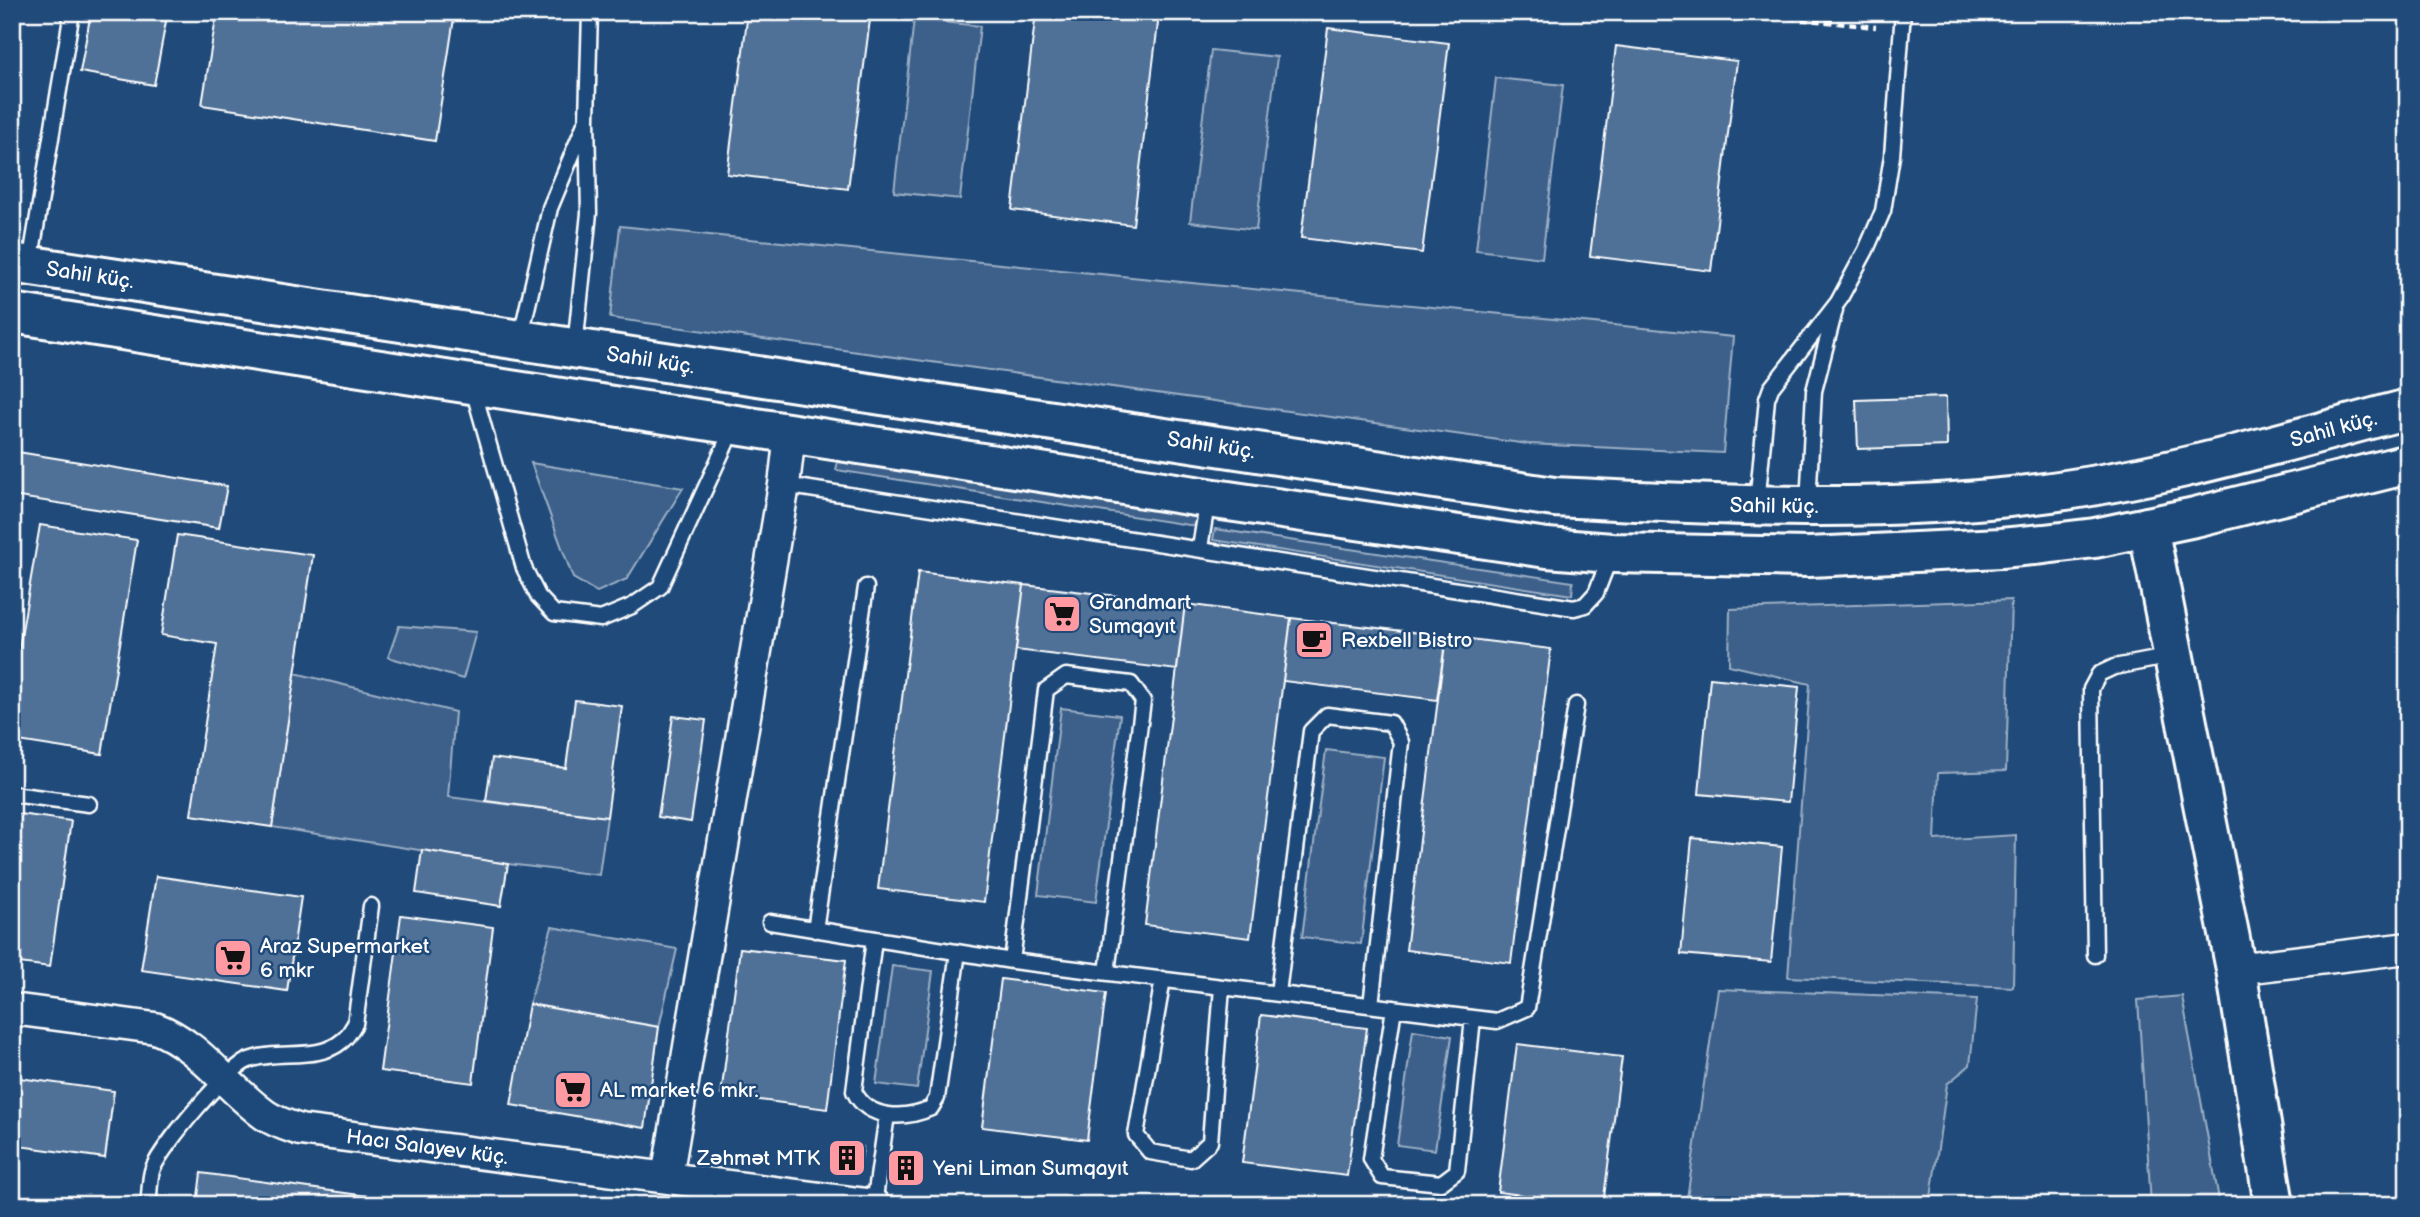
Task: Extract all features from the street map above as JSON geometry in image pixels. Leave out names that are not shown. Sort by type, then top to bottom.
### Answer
[{"type":"main road","name":"Sahil küç.","points":[[21,264],[1554,497],[1808,507],[1932,503],[2006,497],[2138,477],[2198,464],[2408,409]]},
{"type":"main road","points":[[12,313],[1208,498],[1547,548],[1612,553],[1808,557],[2044,544],[2095,538],[2148,527],[2408,464]]},
{"type":"main road","points":[[2138,477],[2236,969],[2274,1205]]},
{"type":"street","points":[[667,1177],[784,485],[790,434]]},
{"type":"street","points":[[2236,969],[2408,948]]},
{"type":"street","name":"Hacı Salayev küç.","points":[[12,1009],[155,1028],[166,1032],[185,1044],[265,1116],[299,1130],[874,1205]]},
{"type":"lane","points":[[21,264],[72,12]]},
{"type":"lane","points":[[575,348],[589,213],[587,119],[590,12]]},
{"type":"lane","points":[[1757,506],[1767,399],[1771,388],[1838,302],[1866,250],[1882,211],[1892,156],[1903,12]]},
{"type":"lane","points":[[520,340],[550,208],[587,119]]},
{"type":"lane","points":[[1808,507],[1814,391],[1838,302]]},
{"type":"lane","points":[[471,384],[524,568],[538,596],[554,612],[601,619],[632,606],[660,587],[734,425]]},
{"type":"lane","points":[[784,485],[1574,608],[1586,606],[1596,593],[1612,553]]},
{"type":"lane","points":[[1200,548],[1208,498]]},
{"type":"lane","points":[[815,930],[866,587]]},
{"type":"lane","points":[[2095,955],[2091,689],[2099,674],[2114,667],[2174,656]]},
{"type":"lane","points":[[1012,961],[1046,690],[1066,676],[1131,684],[1143,701],[1107,972]]},
{"type":"lane","points":[[770,922],[1012,961],[1497,1021],[1527,1008],[1576,705]]},
{"type":"lane","points":[[1278,993],[1311,731],[1327,715],[1391,723],[1401,742],[1371,1005]]},
{"type":"lane","points":[[12,794],[89,804]]},
{"type":"lane","points":[[148,1205],[152,1170],[163,1152],[224,1079],[240,1064],[252,1059],[329,1050],[344,1040],[355,1024],[371,906]]},
{"type":"lane","points":[[874,940],[854,1091],[858,1100],[867,1108],[887,1115],[913,1116],[932,1108],[937,1098],[958,952]]},
{"type":"lane","points":[[1163,979],[1136,1135],[1150,1152],[1191,1159],[1210,1142],[1222,987]]},
{"type":"lane","points":[[1394,1008],[1371,1159],[1382,1177],[1441,1183],[1457,1171],[1473,1018]]},
{"type":"lane","points":[[874,1205],[887,1115]]},
{"type":"path","points":[[1730,12],[1901,30]]},
{"type":"shaded area","points":[[914,19],[980,26],[960,199],[894,192]]},
{"type":"shaded area","points":[[1211,50],[1277,57],[1256,230],[1190,222]]},
{"type":"shaded area","points":[[1496,78],[1563,85],[1542,258],[1476,250]]},
{"type":"shaded area","points":[[620,226],[1733,337],[1723,453],[1528,444],[610,318]]},
{"type":"shaded area","points":[[838,461],[1198,517],[1195,526],[836,470]]},
{"type":"shaded area","points":[[531,463],[683,488],[627,579],[597,592],[573,578]]},
{"type":"shaded area","points":[[1215,529],[1573,582],[1572,595],[1213,540]]},
{"type":"shaded area","points":[[2011,600],[2006,771],[1938,773],[1935,840],[2016,835],[2013,987],[1788,977],[1810,684],[1729,665],[1730,609]]},
{"type":"shaded area","points":[[399,626],[476,632],[463,679],[388,657]]},
{"type":"shaded area","points":[[295,673],[455,712],[448,797],[607,817],[599,875],[508,864],[272,827]]},
{"type":"shaded area","points":[[1061,708],[1120,715],[1096,902],[1038,895]]},
{"type":"shaded area","points":[[1326,750],[1384,757],[1361,944],[1302,937]]},
{"type":"shaded area","points":[[552,927],[677,949],[659,1027],[529,1004]]},
{"type":"shaded area","points":[[892,966],[933,971],[917,1089],[876,1084]]},
{"type":"shaded area","points":[[1718,989],[1977,999],[1970,1065],[1947,1084],[1930,1205],[1686,1205]]},
{"type":"shaded area","points":[[2182,996],[2220,1205],[2151,1205],[2138,1000]]},
{"type":"shaded area","points":[[1413,1030],[1452,1036],[1435,1150],[1397,1145]]},
{"type":"building","points":[[91,12],[146,12],[167,16],[154,85],[80,72]]},
{"type":"building","points":[[217,12],[455,12],[435,141],[202,105]]},
{"type":"building","points":[[748,12],[871,12],[848,189],[727,174]]},
{"type":"building","points":[[1036,12],[1137,12],[1159,15],[1133,225],[1012,210]]},
{"type":"building","points":[[1328,28],[1449,43],[1422,253],[1301,238]]},
{"type":"building","points":[[1616,46],[1737,61],[1711,271],[1590,256]]},
{"type":"building","points":[[1946,397],[1947,446],[1858,449],[1856,400]]},
{"type":"building","points":[[12,451],[227,486],[219,528],[12,496]]},
{"type":"building","points":[[40,525],[137,540],[102,754],[12,740],[12,689]]},
{"type":"building","points":[[177,535],[313,555],[272,827],[191,815],[217,644],[161,635]]},
{"type":"building","points":[[918,572],[1024,585],[984,902],[878,889]]},
{"type":"building","points":[[1024,585],[1185,604],[1177,670],[1016,650]]},
{"type":"building","points":[[1185,604],[1291,618],[1250,938],[1145,925]]},
{"type":"building","points":[[1291,618],[1446,636],[1437,700],[1283,681]]},
{"type":"building","points":[[1446,636],[1551,649],[1511,963],[1406,950]]},
{"type":"building","points":[[1710,678],[1799,687],[1788,802],[1699,794]]},
{"type":"building","points":[[575,700],[622,706],[607,817],[486,801],[492,758],[566,768]]},
{"type":"building","points":[[673,716],[706,720],[691,822],[658,817]]},
{"type":"building","points":[[12,813],[71,821],[50,967],[12,962]]},
{"type":"building","points":[[1692,838],[1782,847],[1771,962],[1681,954]]},
{"type":"building","points":[[422,850],[508,864],[501,906],[416,893]]},
{"type":"building","points":[[156,876],[301,897],[287,991],[141,970]]},
{"type":"building","points":[[401,915],[493,927],[473,1083],[380,1071]]},
{"type":"building","points":[[740,948],[846,960],[827,1109],[721,1095]]},
{"type":"building","points":[[1001,979],[1106,993],[1087,1140],[982,1127]]},
{"type":"building","points":[[529,1004],[659,1027],[645,1128],[511,1105]]},
{"type":"building","points":[[1261,1015],[1367,1028],[1347,1176],[1242,1163]]},
{"type":"building","points":[[1517,1044],[1622,1057],[1603,1205],[1498,1192]]},
{"type":"building","points":[[12,1077],[114,1091],[105,1158],[12,1145]]},
{"type":"building","name":"Zəhmət MTK","points":[[835,1143],[863,1147],[859,1172],[831,1168]]},
{"type":"building","name":"Yeni Liman Sumqayıt","points":[[893,1153],[922,1157],[919,1182],[889,1178]]},
{"type":"building","points":[[201,1173],[432,1205],[197,1205]]},
{"type":"place","name":"Grandmart Sumqayıt","points":[[1062,614]]},
{"type":"place","name":"Rexbell Bistro","points":[[1314,640]]},
{"type":"place","name":"Araz Supermarket 6 mkr","points":[[233,958]]},
{"type":"place","name":"AL market 6 mkr.","points":[[573,1090]]},
{"type":"place","name":"Zəhmət MTK","points":[[847,1158]]},
{"type":"place","name":"Yeni Liman Sumqayıt","points":[[906,1168]]}]
